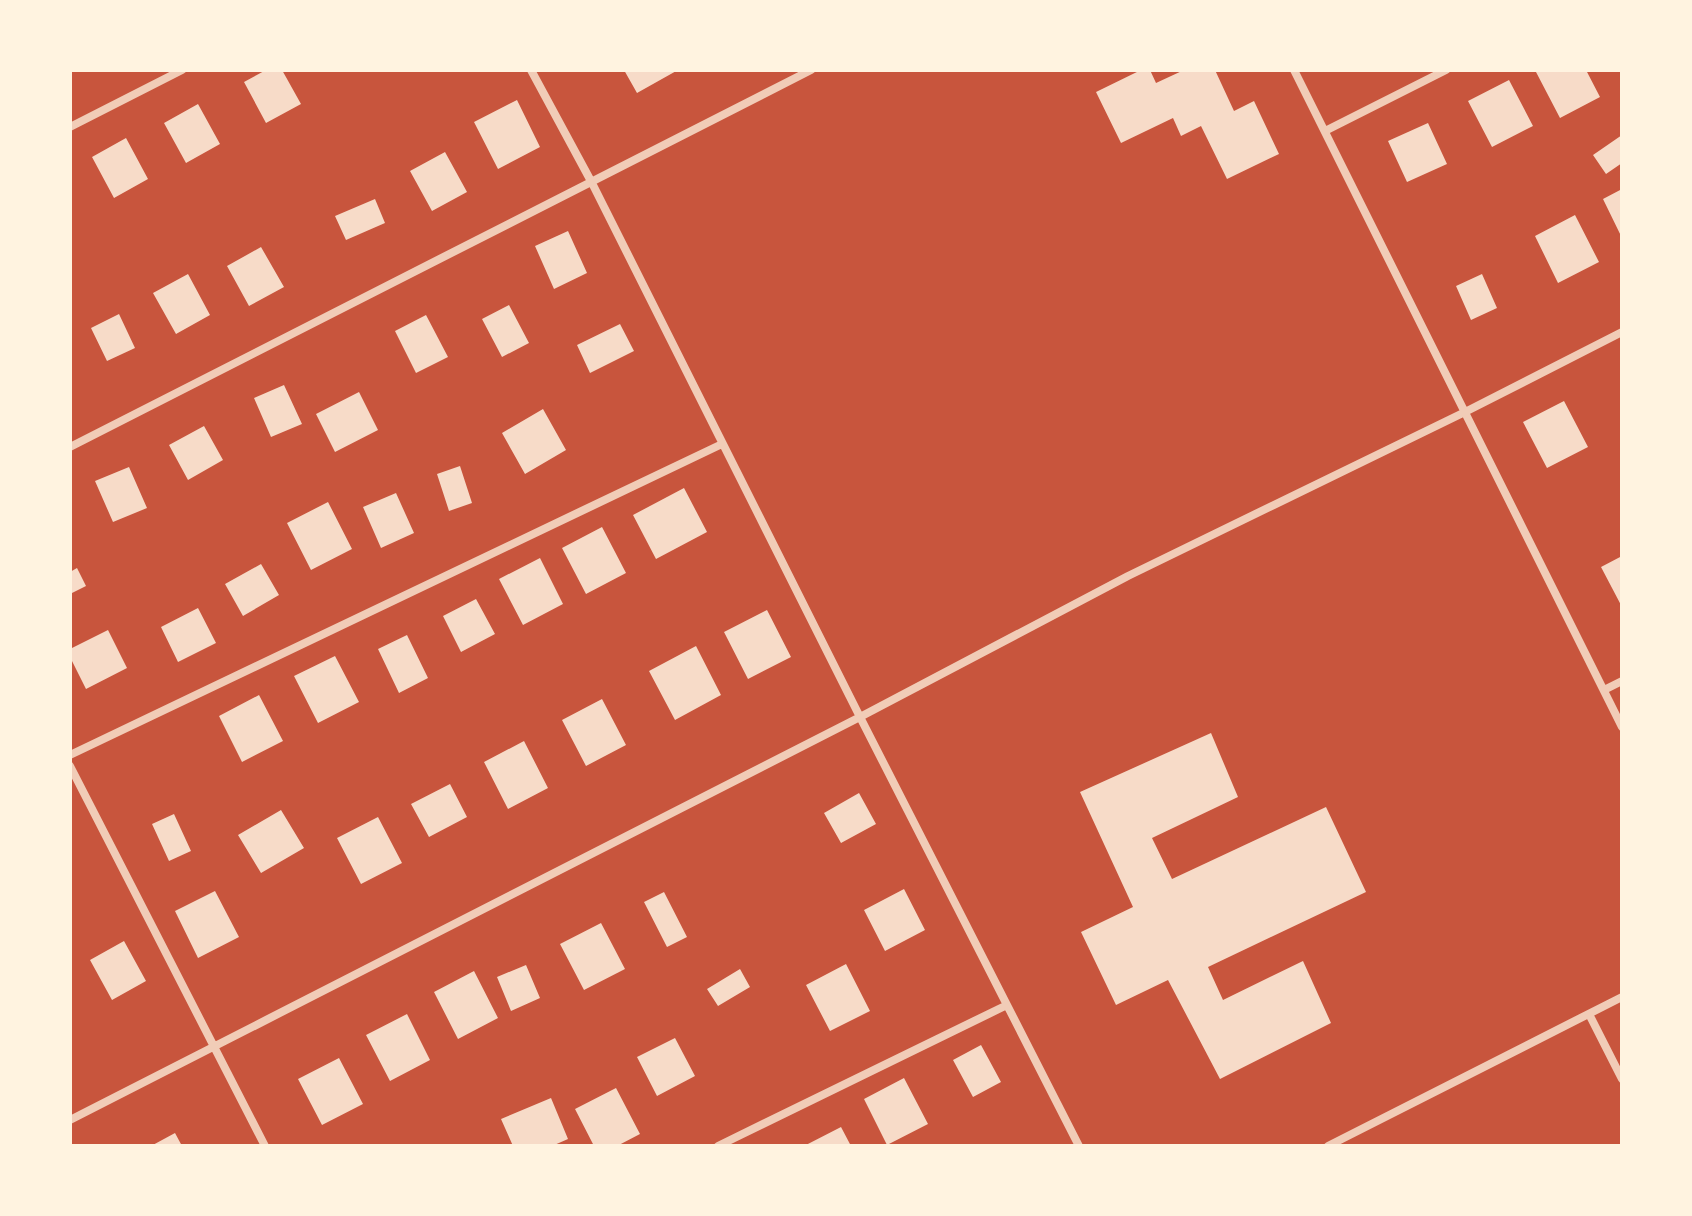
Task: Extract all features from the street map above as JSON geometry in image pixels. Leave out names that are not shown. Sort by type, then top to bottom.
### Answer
[{"type":"street","points":[[70,127],[182,70]]},
{"type":"street","points":[[531,70],[592,183],[1079,1146]]},
{"type":"street","points":[[70,447],[811,70]]},
{"type":"street","points":[[1294,70],[1622,727]]},
{"type":"street","points":[[1325,131],[1446,70]]},
{"type":"street","points":[[70,1120],[860,717],[1128,576],[1622,332]]},
{"type":"street","points":[[70,755],[722,444]]},
{"type":"street","points":[[1604,690],[1622,681]]},
{"type":"street","points":[[70,766],[265,1146]]},
{"type":"street","points":[[1328,1146],[1622,997]]},
{"type":"street","points":[[718,1146],[1007,1005]]},
{"type":"street","points":[[1589,1014],[1622,1079]]},
{"type":"building","points":[[266,70],[282,70],[301,104],[266,123],[244,82]]},
{"type":"building","points":[[624,70],[678,70],[637,93]]},
{"type":"building","points":[[1141,70],[1150,70],[1156,83],[1184,70],[1215,70],[1234,111],[1254,101],[1279,154],[1227,179],[1201,126],[1181,136],[1173,118],[1121,143],[1096,92]]},
{"type":"building","points":[[1586,70],[1600,97],[1560,118],[1536,72]]},
{"type":"building","points":[[1509,80],[1533,126],[1492,147],[1468,101]]},
{"type":"building","points":[[517,100],[540,147],[498,169],[474,122]]},
{"type":"building","points":[[198,104],[220,144],[186,163],[164,123]]},
{"type":"building","points":[[1428,123],[1447,164],[1407,182],[1388,141]]},
{"type":"building","points":[[1622,135],[1622,163],[1606,174],[1593,155]]},
{"type":"building","points":[[126,138],[148,179],[114,198],[92,157]]},
{"type":"building","points":[[445,152],[467,192],[432,211],[410,171]]},
{"type":"building","points":[[1622,189],[1622,238],[1603,199]]},
{"type":"building","points":[[375,199],[385,223],[346,240],[335,216]]},
{"type":"building","points":[[1575,215],[1599,262],[1558,283],[1535,236]]},
{"type":"building","points":[[568,231],[587,273],[554,289],[535,246]]},
{"type":"building","points":[[261,247],[284,287],[249,306],[227,266]]},
{"type":"building","points":[[188,274],[210,315],[176,334],[153,293]]},
{"type":"building","points":[[1482,274],[1497,308],[1471,320],[1456,286]]},
{"type":"building","points":[[509,305],[529,343],[502,357],[482,319]]},
{"type":"building","points":[[119,314],[135,348],[107,361],[91,328]]},
{"type":"building","points":[[426,315],[448,357],[416,373],[395,331]]},
{"type":"building","points":[[620,324],[634,351],[590,373],[577,345]]},
{"type":"building","points":[[284,385],[302,424],[271,437],[254,398]]},
{"type":"building","points":[[359,392],[378,430],[335,452],[316,414]]},
{"type":"building","points":[[1564,401],[1588,447],[1547,468],[1523,422]]},
{"type":"building","points":[[543,409],[566,450],[525,474],[502,433]]},
{"type":"building","points":[[204,426],[223,460],[188,480],[169,445]]},
{"type":"building","points":[[460,466],[472,503],[449,511],[437,474]]},
{"type":"building","points":[[129,467],[147,508],[113,522],[95,481]]},
{"type":"building","points":[[684,488],[707,532],[656,559],[633,515]]},
{"type":"building","points":[[396,493],[414,533],[381,548],[363,507]]},
{"type":"building","points":[[328,502],[352,549],[311,570],[287,523]]},
{"type":"building","points":[[602,527],[626,573],[586,594],[562,548]]},
{"type":"building","points":[[1622,556],[1622,607],[1601,567]]},
{"type":"building","points":[[540,558],[563,604],[523,625],[499,579]]},
{"type":"building","points":[[261,564],[279,595],[243,616],[225,584]]},
{"type":"building","points":[[77,568],[86,586],[70,594],[70,572]]},
{"type":"building","points":[[476,599],[495,634],[461,652],[443,616]]},
{"type":"building","points":[[198,608],[216,643],[178,662],[161,627]]},
{"type":"building","points":[[767,610],[791,657],[748,679],[724,632]]},
{"type":"building","points":[[108,630],[127,668],[86,689],[70,657],[70,649]]},
{"type":"building","points":[[407,635],[428,678],[399,693],[378,649]]},
{"type":"building","points":[[696,646],[721,695],[675,720],[649,671]]},
{"type":"building","points":[[335,656],[359,702],[318,723],[294,676]]},
{"type":"building","points":[[259,695],[283,741],[242,762],[219,716]]},
{"type":"building","points":[[602,699],[626,745],[586,766],[562,720]]},
{"type":"building","points":[[1211,733],[1238,797],[1152,838],[1172,879],[1326,807],[1366,892],[1208,967],[1223,1000],[1303,961],[1331,1023],[1220,1079],[1168,980],[1116,1005],[1081,932],[1133,907],[1080,792]]},
{"type":"building","points":[[524,741],[548,788],[508,809],[484,762]]},
{"type":"building","points":[[450,784],[467,817],[429,837],[411,804]]},
{"type":"building","points":[[859,793],[876,824],[841,843],[824,813]]},
{"type":"building","points":[[281,810],[304,848],[261,873],[238,835]]},
{"type":"building","points":[[174,814],[191,851],[169,861],[152,824]]},
{"type":"building","points":[[378,817],[402,863],[361,884],[337,838]]},
{"type":"building","points":[[904,889],[925,930],[885,951],[864,910]]},
{"type":"building","points":[[215,891],[239,937],[198,958],[175,911]]},
{"type":"building","points":[[664,892],[687,937],[667,947],[644,902]]},
{"type":"building","points":[[601,923],[625,969],[584,990],[560,944]]},
{"type":"building","points":[[124,941],[146,981],[112,1000],[90,960]]},
{"type":"building","points":[[846,964],[870,1011],[830,1031],[806,985]]},
{"type":"building","points":[[526,965],[540,998],[511,1011],[497,977]]},
{"type":"building","points":[[740,969],[750,987],[718,1006],[707,989]]},
{"type":"building","points":[[474,971],[498,1018],[458,1039],[434,992]]},
{"type":"building","points":[[407,1014],[430,1060],[390,1081],[366,1035]]},
{"type":"building","points":[[675,1038],[695,1076],[657,1096],[637,1057]]},
{"type":"building","points":[[981,1045],[1001,1082],[973,1097],[953,1060]]},
{"type":"building","points":[[339,1058],[363,1104],[322,1125],[298,1079]]},
{"type":"building","points":[[904,1078],[928,1124],[887,1145],[864,1099]]},
{"type":"building","points":[[616,1088],[640,1134],[617,1146],[594,1146],[575,1109]]},
{"type":"building","points":[[551,1098],[568,1139],[552,1146],[513,1146],[501,1119]]},
{"type":"building","points":[[841,1127],[851,1146],[804,1146]]},
{"type":"building","points":[[175,1133],[182,1146],[151,1146]]}]
